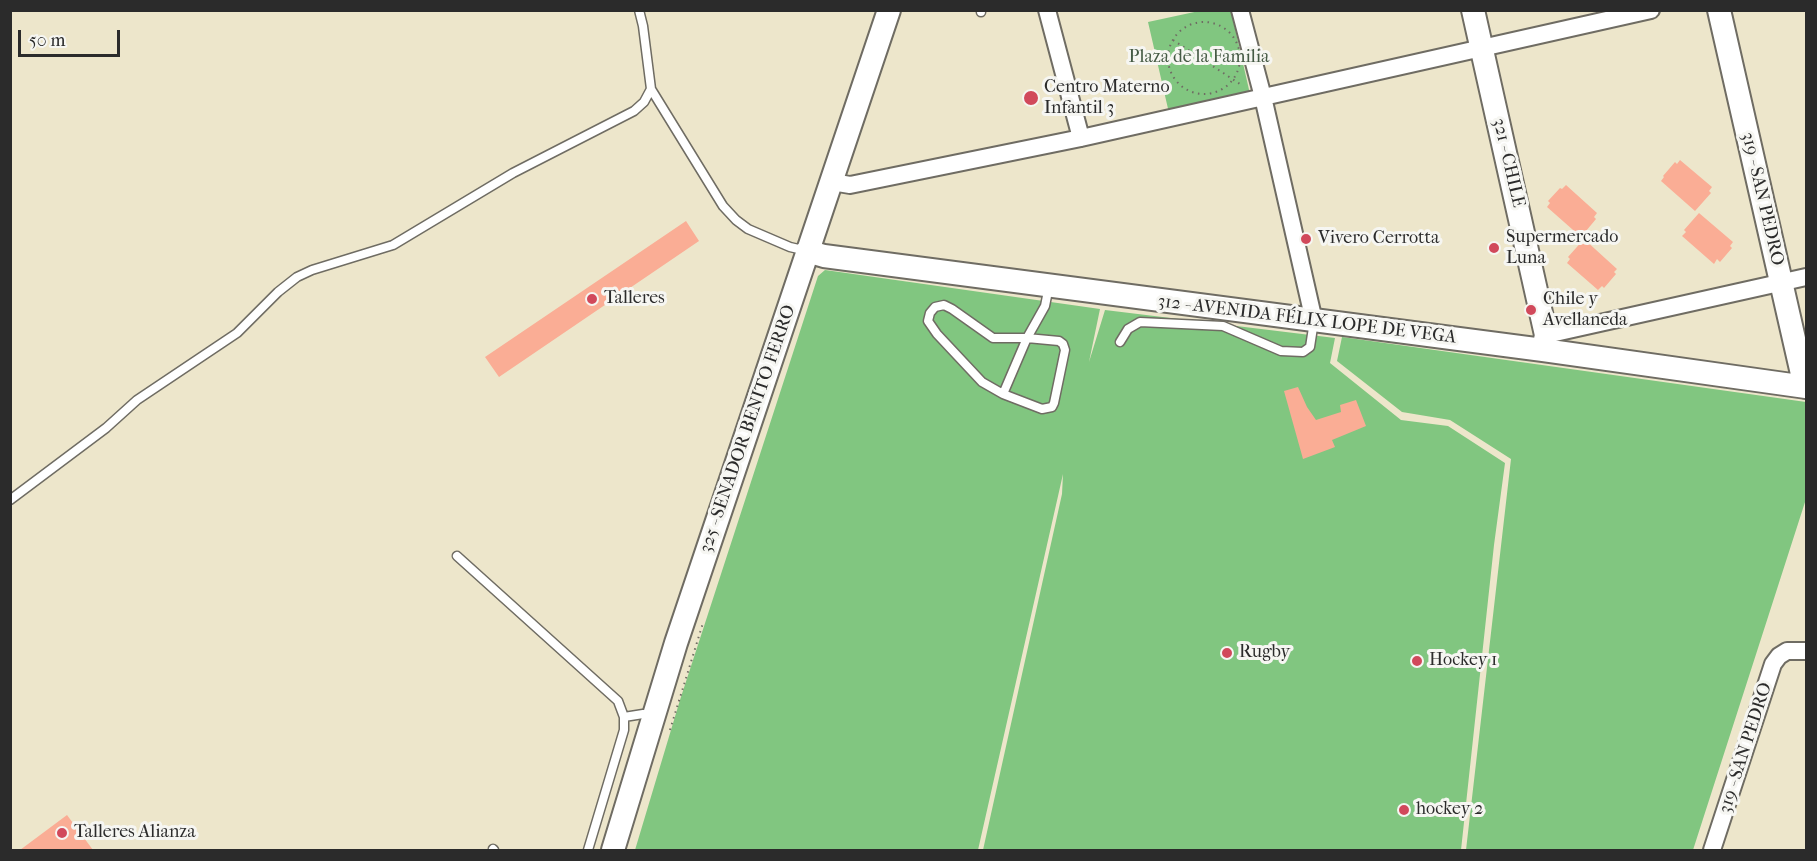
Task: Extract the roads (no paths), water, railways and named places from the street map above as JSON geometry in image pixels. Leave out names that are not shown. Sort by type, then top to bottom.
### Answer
[{"type":"street","name":"325 - SENADOR BENITO FERRO","points":[[613,850],[676,643],[890,10]]},
{"type":"street","points":[[1047,10],[1081,138]]},
{"type":"street","points":[[1240,10],[1263,97],[1314,321]]},
{"type":"street","name":"321 - CHILE","points":[[1473,10],[1545,343]]},
{"type":"street","points":[[832,182],[850,185],[1081,138],[1651,10]]},
{"type":"street","name":"319 - SAN PEDRO","points":[[1719,10],[1805,387]]},
{"type":"street","name":"312 - AVENIDA FÉLIX LOPE DE VEGA","points":[[807,251],[824,256],[1314,321],[1545,343],[1805,387]]},
{"type":"street","points":[[1545,343],[1806,277]]},
{"type":"street","name":"319 - SAN PEDRO","points":[[1712,850],[1773,664],[1786,651],[1806,651]]},
{"type":"lane","points":[[639,10],[651,89],[723,206],[735,220],[757,233],[790,247],[807,251]]},
{"type":"lane","points":[[10,500],[106,428],[138,400],[237,333],[278,292],[297,277],[312,270],[393,245],[513,173],[634,111],[644,102],[651,89]]},
{"type":"lane","points":[[1002,394],[1027,338],[1045,306],[1049,286]]},
{"type":"lane","points":[[944,305],[952,309],[993,338],[1001,340],[1027,338],[1059,341],[1064,344],[1065,350],[1052,407],[1042,409],[1002,394],[982,382],[937,334],[928,321],[935,307],[944,305]]},
{"type":"lane","points":[[1120,342],[1128,329],[1140,322],[1223,326],[1281,351],[1303,352],[1310,347],[1314,321]]},
{"type":"lane","points":[[457,556],[618,701],[624,717],[624,730],[588,850]]},
{"type":"lane","points":[[624,717],[643,714],[654,717]]},
{"type":"place","name":"Centro Materno Infantil 3","points":[[1031,98]]},
{"type":"place","name":"Vivero Cerrotta","points":[[1306,239]]},
{"type":"place","name":"Supermercado Luna","points":[[1494,248]]},
{"type":"place","name":"Talleres","points":[[592,299]]},
{"type":"place","name":"Chile y Avellaneda","points":[[1531,310]]},
{"type":"place","name":"Rugby","points":[[1227,653]]},
{"type":"place","name":"Hockey 1","points":[[1417,661]]},
{"type":"place","name":"hockey 2","points":[[1404,810]]},
{"type":"place","name":"Talleres Alianza","points":[[62,833]]},
{"type":"park label","name":"Plaza de la Familia","points":[[1199,58]]}]
